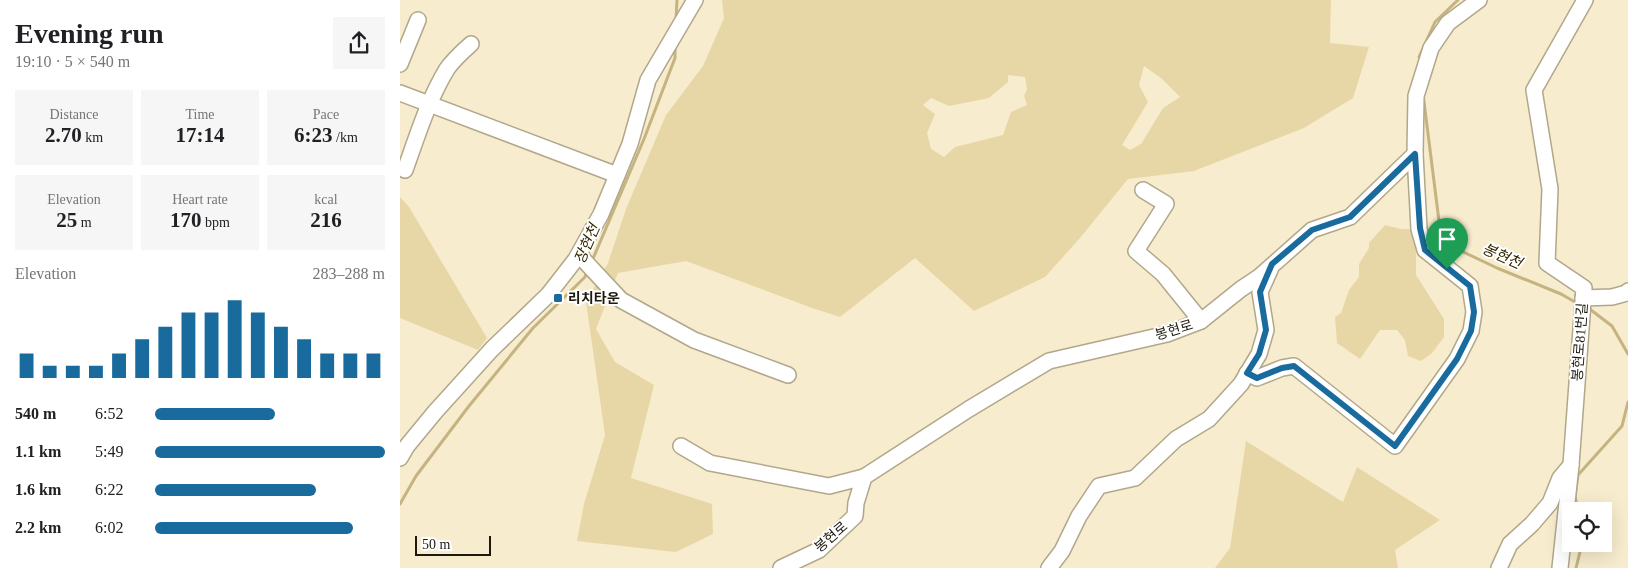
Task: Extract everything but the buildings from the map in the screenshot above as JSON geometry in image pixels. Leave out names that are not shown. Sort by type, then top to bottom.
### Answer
[{"type":"street","points":[[1247,373],[1257,378],[1282,368],[1294,366],[1395,446],[1457,359],[1471,331],[1474,312],[1470,286],[1425,250],[1420,228],[1415,154],[1416,96],[1431,48],[1448,24],[1479,0]]},
{"type":"street","name":"봉현로81번길","points":[[1560,568],[1571,465],[1584,288],[1547,263],[1550,188],[1534,90],[1585,0]]},
{"type":"street","points":[[400,458],[407,446],[435,412],[492,349],[548,295],[586,262],[602,214],[630,144],[648,80],[693,5]]},
{"type":"street","points":[[400,64],[418,20]]},
{"type":"street","points":[[405,170],[430,104],[447,69],[471,44]]},
{"type":"street","points":[[400,93],[617,175]]},
{"type":"street","name":"봉현로","points":[[781,568],[819,550],[855,516],[856,503],[864,477],[968,409],[1049,361],[1167,334],[1201,321],[1240,289],[1259,277],[1312,230],[1350,217],[1415,154]]},
{"type":"street","points":[[1143,190],[1166,204],[1136,251],[1163,274],[1201,321]]},
{"type":"street","points":[[586,262],[621,300],[694,340],[788,375]]},
{"type":"street","points":[[1049,568],[1062,551],[1079,516],[1099,486],[1135,478],[1176,439],[1209,419],[1241,384],[1259,354],[1266,330],[1260,292],[1272,264]]},
{"type":"street","points":[[1584,298],[1612,297],[1628,291]]},
{"type":"street","points":[[681,446],[710,463],[829,486],[864,477]]},
{"type":"street","points":[[1499,568],[1510,544],[1532,524],[1550,503],[1560,478],[1571,465]]},
{"type":"shaded area","points":[[722,0],[1331,0],[1330,43],[1369,47],[1353,98],[1304,128],[1194,171],[1128,179],[1080,238],[1045,277],[974,311],[915,258],[840,317],[686,261],[618,273],[596,329],[615,362],[654,385],[631,478],[712,504],[713,534],[676,552],[577,541],[584,504],[605,435],[586,302],[608,263],[626,209],[666,115],[703,66],[724,18]],"holes":[[[1144,66],[1162,79],[1180,97],[1163,108],[1141,144],[1130,150],[1122,145],[1148,102],[1139,85]],[[1008,75],[1025,77],[1027,89],[1024,96],[1027,105],[1011,112],[1003,135],[955,147],[944,157],[931,149],[927,133],[935,114],[923,105],[931,98],[949,106],[989,98],[1008,82]]]},
{"type":"shaded area","points":[[400,197],[409,207],[487,338],[478,350],[400,318]]},
{"type":"shaded area","points":[[1385,225],[1401,229],[1415,229],[1416,275],[1444,319],[1444,337],[1432,353],[1421,361],[1408,356],[1405,340],[1397,330],[1380,330],[1360,359],[1337,343],[1335,317],[1341,313],[1349,290],[1359,277],[1359,264],[1369,248],[1369,243]]},
{"type":"shaded area","points":[[1246,441],[1343,502],[1357,467],[1440,520],[1395,550],[1398,568],[1215,568],[1230,548]]},
{"type":"waterway","name":"장현천","points":[[676,20],[677,0]]},
{"type":"waterway","name":"봉현천","points":[[1419,57],[1435,22],[1458,0]]},
{"type":"waterway","name":"장현천","points":[[592,261],[644,139],[675,58],[675,46]]},
{"type":"waterway","name":"봉현천","points":[[1423,94],[1439,221],[1455,248],[1497,268],[1561,294],[1575,302]]},
{"type":"waterway","name":"장현천","points":[[400,504],[416,476],[469,406],[533,328],[585,277],[587,271]]},
{"type":"waterway","name":"봉현천","points":[[1591,310],[1612,326],[1628,354]]},
{"type":"waterway","name":"봉현천","points":[[1576,502],[1575,496],[1578,475],[1622,426],[1628,402]]},
{"type":"waterway","name":"봉현천","points":[[1576,568],[1580,552]]},
{"type":"place","name":"리치타운","points":[[558,298]]},
{"type":"route","points":[[1415,154],[1420,228],[1425,250],[1447,269],[1470,286],[1474,312],[1471,331],[1457,359],[1395,446],[1294,366],[1282,368],[1257,378],[1247,373],[1259,354],[1266,330],[1260,292],[1272,264],[1312,230],[1350,217],[1415,154]]}]
